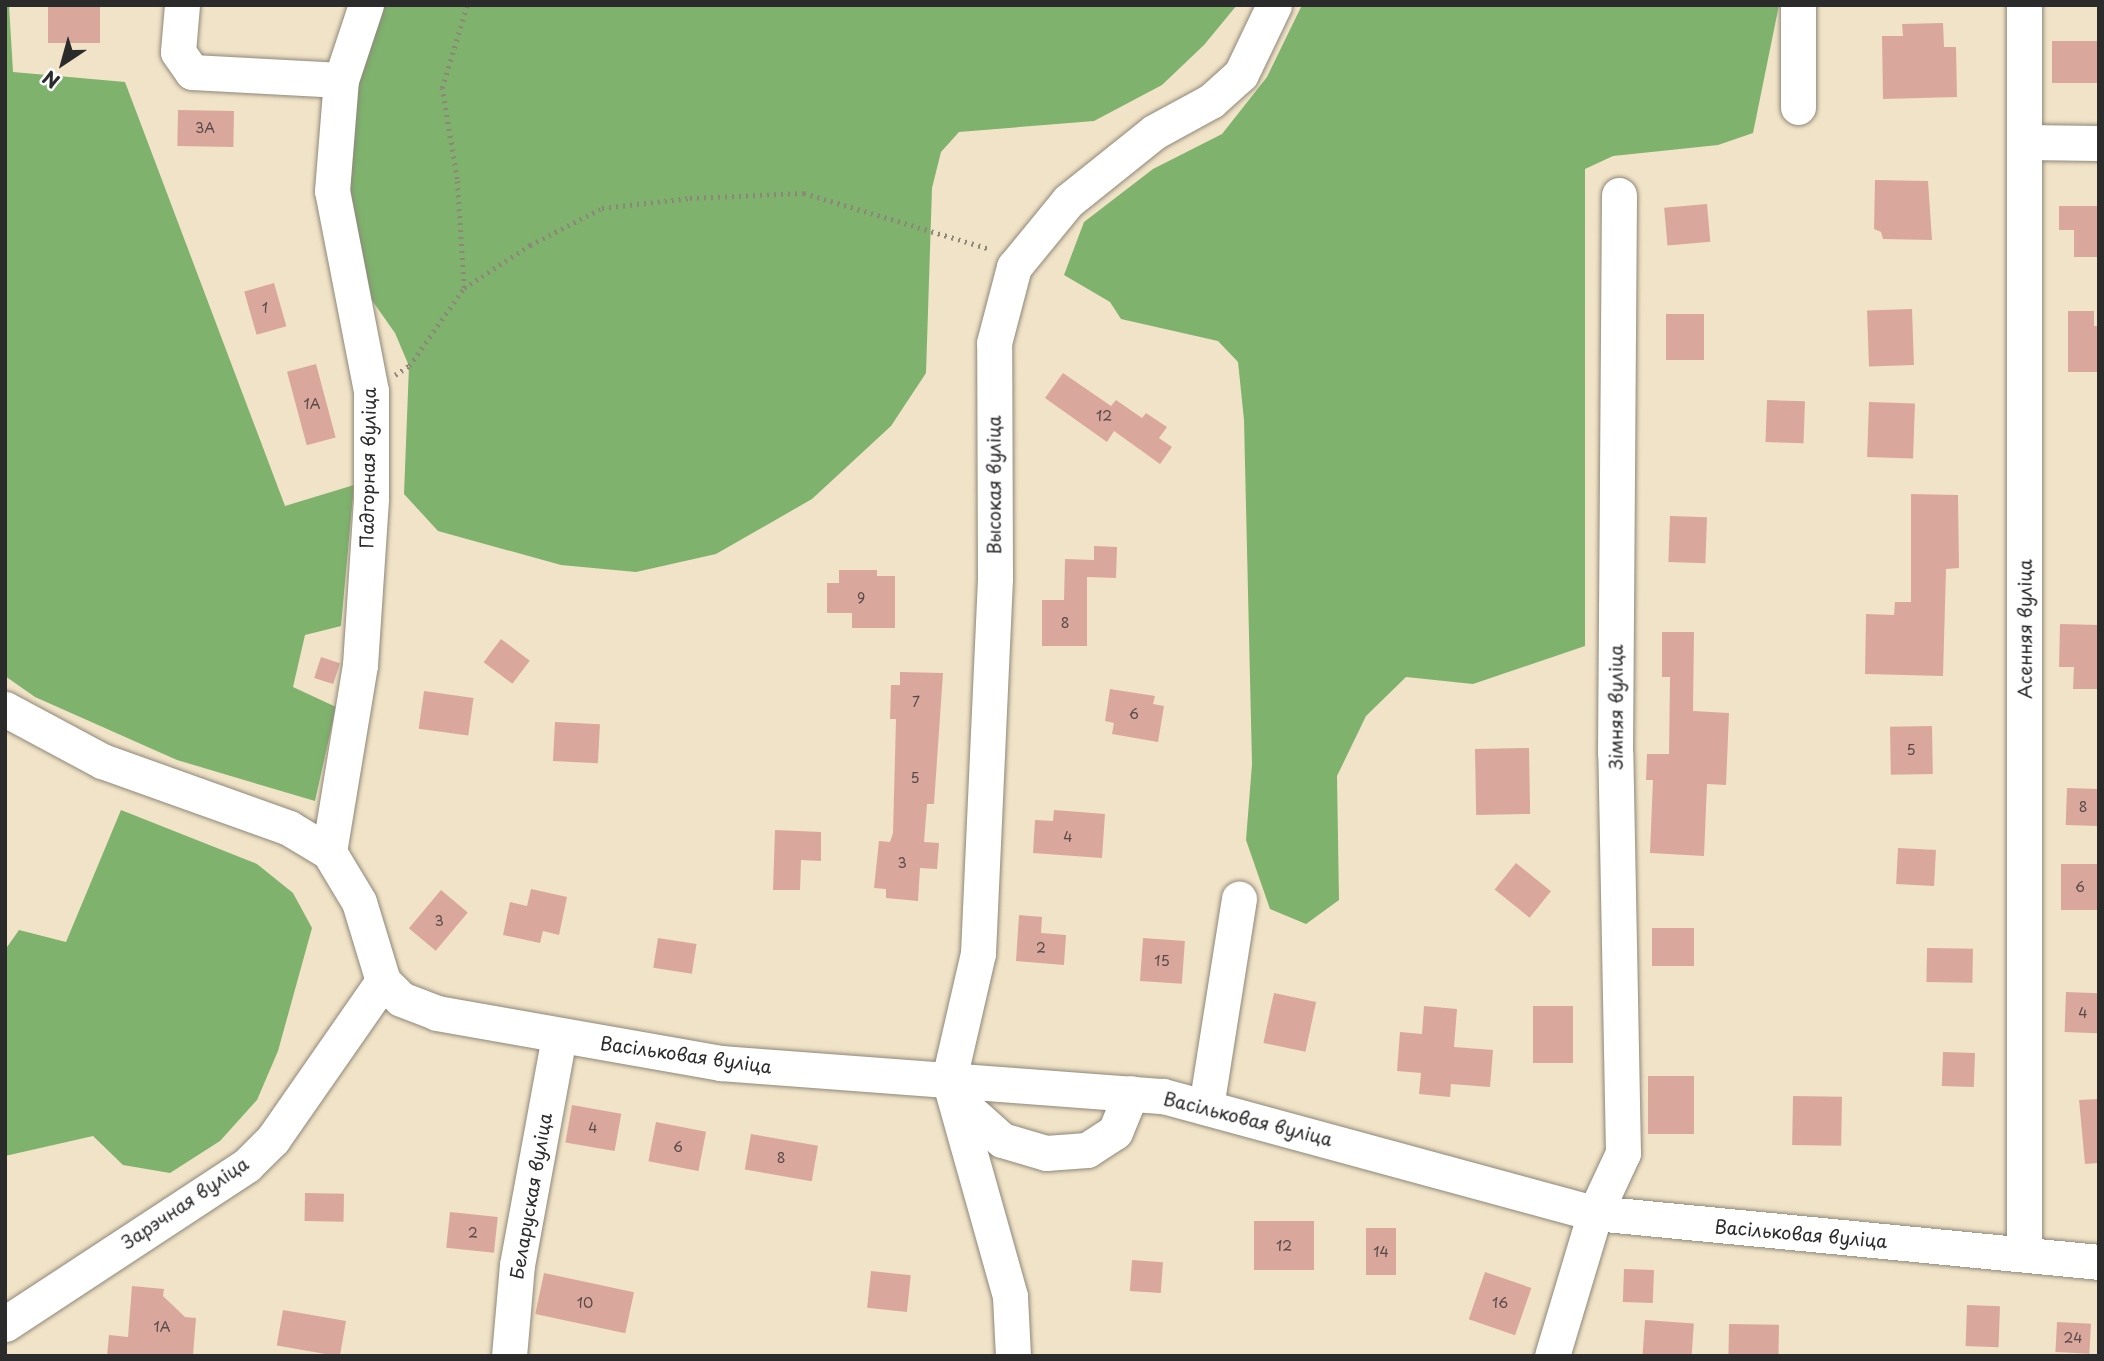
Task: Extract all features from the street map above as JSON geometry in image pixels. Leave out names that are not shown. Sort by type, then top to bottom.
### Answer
[{"type":"street","points":[[183,5],[178,52],[192,72],[341,80]]},
{"type":"street","name":"Падгорная вуліца","points":[[329,852],[360,665],[371,498],[371,391],[332,191],[341,80],[366,5]]},
{"type":"street","name":"Высокая вуліца","points":[[952,1089],[978,953],[995,578],[994,343],[1014,267],[1068,201],[1154,132],[1211,101],[1241,74],[1274,5]]},
{"type":"street","points":[[1798,5],[1798,107]]},
{"type":"street","name":"Асенняя вуліца","points":[[2024,5],[2024,1254]]},
{"type":"street","points":[[2025,142],[2099,143]]},
{"type":"street","name":"Зімняя вуліца","points":[[1552,1356],[1595,1213],[1623,1153],[1615,753],[1619,195]]},
{"type":"street","points":[[5,709],[102,761],[289,828],[329,852],[359,902],[379,969]]},
{"type":"street","points":[[1206,1107],[1239,898]]},
{"type":"street","name":"Васільковая вуліца","points":[[379,969],[401,999],[437,1013],[559,1037],[720,1063],[952,1089],[1131,1093],[1206,1107],[1595,1213],[2099,1262]]},
{"type":"street","name":"Зарэчная вуліца","points":[[5,1324],[247,1165],[273,1139],[379,969]]},
{"type":"street","name":"Беларуская вуліца","points":[[509,1356],[517,1265],[559,1037]]},
{"type":"street","points":[[952,1089],[1002,1140],[1046,1153],[1087,1150],[1115,1132],[1131,1093]]},
{"type":"street","points":[[952,1089],[1010,1296],[1013,1356]]},
{"type":"path","points":[[464,288],[457,179],[442,88],[467,5]]},
{"type":"path","points":[[371,391],[409,366],[464,288],[530,245],[602,208],[690,198],[804,193],[986,245],[1014,267]]},
{"type":"green space","points":[[5,5],[9,5],[13,72],[125,82],[285,506],[354,485],[341,626],[305,635],[293,687],[336,707],[315,801],[177,760],[35,697],[5,676]]},
{"type":"green space","points":[[366,5],[1237,5],[1204,45],[1162,85],[1094,121],[959,132],[941,152],[932,188],[926,373],[891,426],[812,499],[716,554],[636,572],[561,565],[438,531],[404,494],[409,366],[395,333],[345,262],[332,191]]},
{"type":"green space","points":[[1302,5],[1779,5],[1753,133],[1718,145],[1613,156],[1585,169],[1585,646],[1473,684],[1406,677],[1366,716],[1337,776],[1339,900],[1306,924],[1270,909],[1246,840],[1252,764],[1244,420],[1238,362],[1218,341],[1121,319],[1110,302],[1064,275],[1084,222],[1153,169],[1222,134],[1267,77]]},
{"type":"green space","points":[[121,810],[257,864],[293,893],[312,928],[278,1051],[257,1100],[220,1141],[170,1173],[123,1165],[93,1136],[5,1156],[5,950],[19,930],[66,942]]},
{"type":"building","points":[[48,5],[100,5],[100,43],[48,43]]},
{"type":"building","points":[[1943,23],[1944,47],[1956,47],[1957,97],[1883,99],[1882,36],[1903,36],[1902,24]]},
{"type":"building","points":[[2052,41],[2099,41],[2099,83],[2052,83]]},
{"type":"building","points":[[178,110],[234,111],[233,147],[177,146]]},
{"type":"building","points":[[1875,180],[1928,181],[1932,240],[1883,239],[1881,232],[1874,229]]},
{"type":"building","points":[[1707,204],[1710,242],[1667,246],[1664,208]]},
{"type":"building","points":[[2059,206],[2099,206],[2099,257],[2074,257],[2074,230],[2059,230]]},
{"type":"building","points":[[274,283],[286,326],[257,335],[244,292]]},
{"type":"building","points":[[1912,309],[1914,365],[1869,367],[1867,311]]},
{"type":"building","points":[[2068,311],[2094,311],[2094,326],[2099,326],[2099,372],[2068,372]]},
{"type":"building","points":[[1666,314],[1704,314],[1704,360],[1666,360]]},
{"type":"building","points":[[316,364],[336,437],[307,445],[287,372]]},
{"type":"building","points":[[1063,373],[1111,406],[1116,400],[1142,418],[1146,413],[1167,427],[1159,438],[1172,447],[1160,464],[1114,431],[1107,442],[1045,398]]},
{"type":"building","points":[[1767,400],[1805,401],[1804,443],[1766,442]]},
{"type":"building","points":[[1869,402],[1915,404],[1913,459],[1867,457]]},
{"type":"building","points":[[1911,494],[1958,495],[1959,568],[1946,569],[1943,676],[1865,674],[1866,614],[1894,615],[1895,602],[1911,602]]},
{"type":"building","points":[[1670,516],[1707,517],[1705,563],[1668,562]]},
{"type":"building","points":[[1094,546],[1117,547],[1116,578],[1087,577],[1087,646],[1042,646],[1042,600],[1064,600],[1065,559],[1094,560]]},
{"type":"building","points":[[839,570],[877,570],[877,576],[895,576],[895,628],[852,628],[852,613],[827,613],[827,583],[839,583]]},
{"type":"building","points":[[2060,624],[2099,625],[2099,689],[2073,689],[2074,667],[2059,667]]},
{"type":"building","points":[[1662,632],[1694,632],[1693,711],[1729,713],[1726,785],[1707,784],[1704,856],[1650,853],[1653,780],[1646,780],[1647,754],[1669,754],[1670,677],[1662,677]]},
{"type":"building","points":[[501,639],[530,661],[512,684],[484,662]]},
{"type":"building","points":[[321,657],[340,663],[333,684],[314,678]]},
{"type":"building","points":[[900,672],[943,673],[934,804],[927,804],[924,842],[939,843],[937,869],[920,868],[918,901],[886,898],[886,889],[874,888],[879,841],[890,842],[893,833],[896,719],[890,719],[891,685],[900,685]]},
{"type":"building","points":[[1110,689],[1155,696],[1153,704],[1164,706],[1158,742],[1112,734],[1114,723],[1105,721]]},
{"type":"building","points":[[424,691],[474,698],[468,736],[419,729]]},
{"type":"building","points":[[555,722],[600,724],[598,763],[553,761]]},
{"type":"building","points":[[1932,726],[1933,774],[1891,775],[1890,727]]},
{"type":"building","points":[[1529,748],[1530,814],[1476,815],[1475,749]]},
{"type":"building","points":[[2067,788],[2099,789],[2098,826],[2066,825]]},
{"type":"building","points":[[1054,810],[1105,814],[1102,858],[1033,853],[1035,820],[1053,821]]},
{"type":"building","points":[[775,830],[821,832],[821,861],[801,860],[800,890],[773,890]]},
{"type":"building","points":[[1898,848],[1936,850],[1934,886],[1896,884]]},
{"type":"building","points":[[1516,863],[1551,891],[1530,918],[1495,889]]},
{"type":"building","points":[[2061,864],[2099,864],[2099,910],[2061,910]]},
{"type":"building","points":[[531,889],[567,897],[559,935],[543,931],[540,943],[503,935],[510,902],[527,906]]},
{"type":"building","points":[[441,890],[468,912],[436,951],[409,928]]},
{"type":"building","points":[[1019,915],[1042,917],[1041,933],[1066,935],[1064,965],[1016,961]]},
{"type":"building","points":[[1652,928],[1694,928],[1694,966],[1652,966]]},
{"type":"building","points":[[658,938],[697,944],[692,974],[653,968]]},
{"type":"building","points":[[1143,938],[1185,941],[1182,984],[1140,981]]},
{"type":"building","points":[[1927,948],[1973,949],[1972,983],[1926,982]]},
{"type":"building","points":[[2066,992],[2099,993],[2098,1033],[2065,1032]]},
{"type":"building","points":[[1274,993],[1316,1002],[1305,1052],[1263,1043]]},
{"type":"building","points":[[1424,1006],[1457,1009],[1454,1047],[1493,1050],[1490,1087],[1451,1084],[1450,1097],[1419,1094],[1421,1073],[1397,1071],[1400,1032],[1422,1034]]},
{"type":"building","points":[[1533,1006],[1573,1006],[1573,1063],[1533,1063]]},
{"type":"building","points":[[1943,1052],[1975,1053],[1974,1087],[1942,1086]]},
{"type":"building","points":[[1648,1076],[1694,1076],[1694,1134],[1648,1134]]},
{"type":"building","points":[[1793,1096],[1842,1097],[1841,1146],[1792,1145]]},
{"type":"building","points":[[2099,1099],[2099,1163],[2085,1164],[2079,1100]]},
{"type":"building","points":[[572,1105],[621,1114],[615,1151],[565,1142]]},
{"type":"building","points":[[656,1122],[706,1132],[698,1171],[648,1161]]},
{"type":"building","points":[[751,1134],[818,1146],[812,1181],[745,1169]]},
{"type":"building","points":[[305,1193],[344,1194],[344,1222],[305,1221]]},
{"type":"building","points":[[450,1212],[498,1217],[494,1253],[446,1248]]},
{"type":"building","points":[[1254,1221],[1314,1221],[1314,1270],[1254,1270]]},
{"type":"building","points":[[1366,1228],[1396,1228],[1396,1275],[1366,1275]]},
{"type":"building","points":[[1132,1260],[1163,1262],[1161,1293],[1130,1291]]},
{"type":"building","points":[[1624,1269],[1654,1270],[1653,1303],[1623,1302]]},
{"type":"building","points":[[871,1271],[911,1275],[907,1312],[867,1308]]},
{"type":"building","points":[[1485,1272],[1531,1288],[1515,1335],[1469,1319]]},
{"type":"building","points":[[544,1273],[634,1292],[625,1333],[535,1314]]},
{"type":"building","points":[[132,1286],[164,1289],[163,1296],[185,1317],[196,1318],[193,1355],[107,1356],[109,1335],[128,1337]]},
{"type":"building","points":[[1967,1305],[2000,1306],[1999,1347],[1966,1346]]},
{"type":"building","points":[[283,1310],[346,1321],[340,1356],[277,1345]]},
{"type":"building","points":[[1645,1320],[1694,1323],[1692,1356],[1642,1356]]},
{"type":"building","points":[[2057,1322],[2091,1324],[2089,1354],[2055,1352]]},
{"type":"building","points":[[1729,1324],[1779,1325],[1778,1356],[1728,1356]]}]
